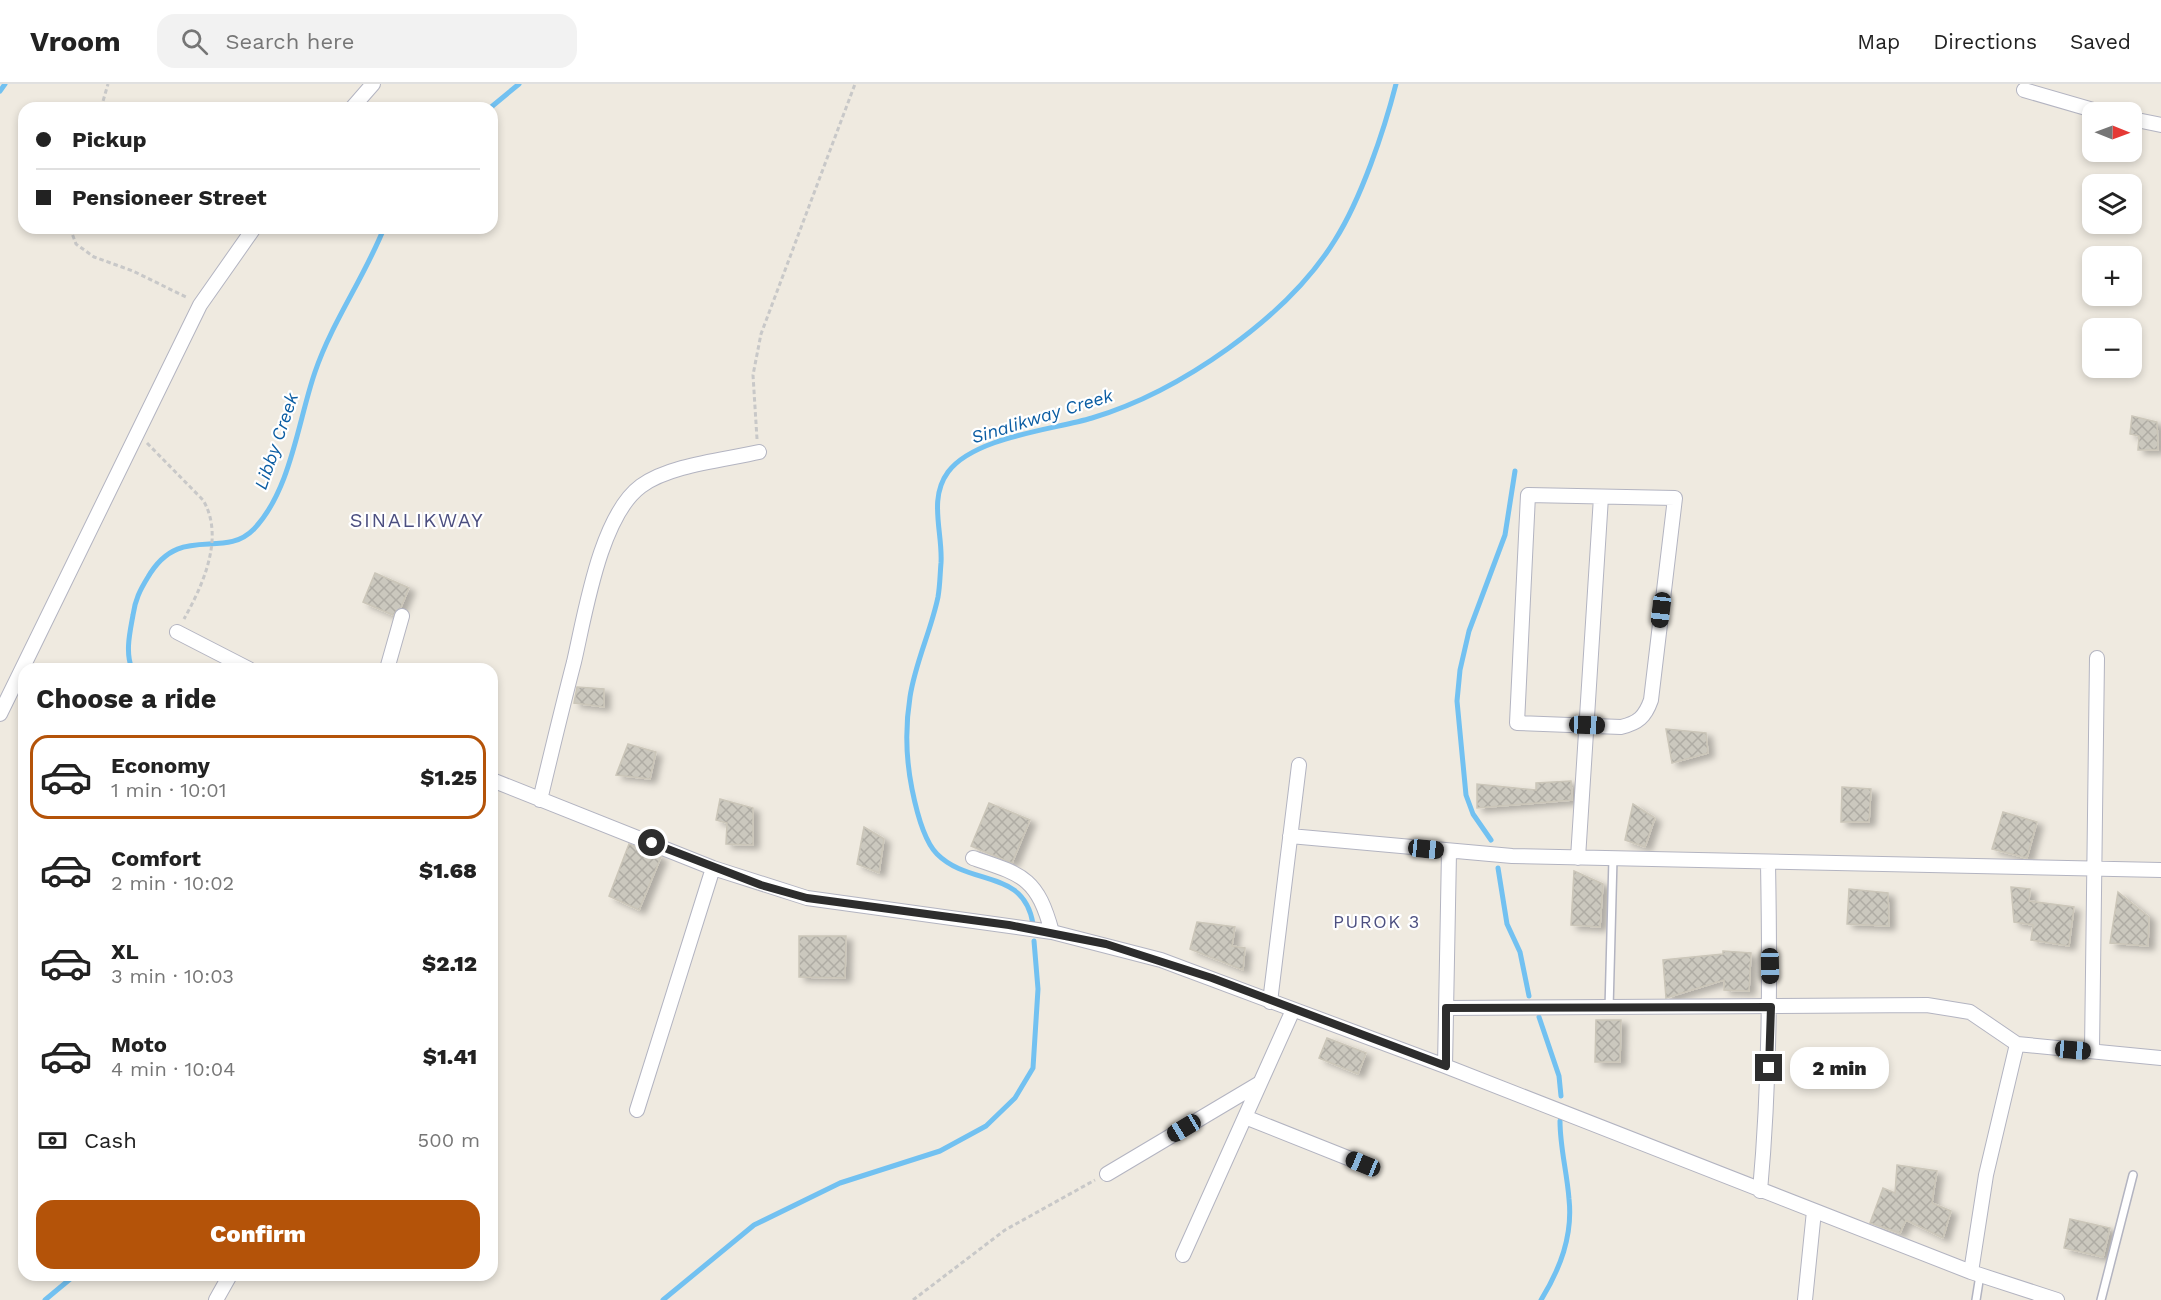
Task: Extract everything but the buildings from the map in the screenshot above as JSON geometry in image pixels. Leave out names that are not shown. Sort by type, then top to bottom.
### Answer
[{"type":"street","points":[[357,102],[373,84]]},
{"type":"street","points":[[2024,90],[2082,107]]},
{"type":"street","points":[[2142,121],[2161,125]]},
{"type":"street","points":[[25,663],[200,305],[250,234]]},
{"type":"street","points":[[540,800],[598,563],[614,520],[640,486],[659,476],[759,452]]},
{"type":"street","points":[[1528,495],[1601,497],[1675,498],[1647,711],[1642,719],[1632,725],[1517,723],[1528,495]]},
{"type":"street","points":[[1578,858],[1601,497]]},
{"type":"street","points":[[389,663],[402,616]]},
{"type":"street","points":[[177,632],[237,663]]},
{"type":"street","points":[[2092,1051],[2097,658]]},
{"type":"street","points":[[0,714],[18,677]]},
{"type":"street","points":[[1270,1002],[1299,765]]},
{"type":"street","points":[[498,786],[540,800],[713,868],[807,898],[1052,932],[1161,960],[1446,1066],[1975,1274],[2057,1300]]},
{"type":"street","points":[[1290,836],[1449,852],[1578,858],[2161,870]]},
{"type":"street","points":[[1446,1066],[1449,852]]},
{"type":"street","points":[[973,858],[1011,871],[1026,879],[1042,900],[1052,932]]},
{"type":"street","points":[[1760,1191],[1766,1125],[1771,1007],[1768,862]]},
{"type":"street","points":[[637,1110],[713,868]]},
{"type":"street","points":[[1446,1008],[1609,1009],[1927,1005],[1970,1012],[1988,1022],[2016,1044],[2161,1058]]},
{"type":"street","points":[[1183,1255],[1293,1010]]},
{"type":"street","points":[[1975,1274],[1988,1165],[2016,1044]]},
{"type":"street","points":[[1107,1174],[1260,1083]]},
{"type":"street","points":[[1245,1117],[1363,1164]]},
{"type":"street","points":[[1805,1300],[1814,1211]]},
{"type":"street","points":[[216,1300],[227,1281]]},
{"type":"lane","points":[[1609,1009],[1613,858]]},
{"type":"lane","points":[[2101,1300],[2133,1175]]},
{"type":"lane","points":[[1975,1274],[1976,1300]]},
{"type":"path","points":[[103,102],[108,84]]},
{"type":"path","points":[[759,452],[754,421],[753,375],[760,334],[855,84]]},
{"type":"path","points":[[72,234],[76,244],[94,257],[169,287],[200,305]]},
{"type":"path","points":[[137,434],[203,500],[210,511],[212,528],[210,551],[197,596],[177,632]]},
{"type":"path","points":[[913,1300],[1005,1230],[1107,1174]]},
{"type":"waterway","points":[[0,91],[5,84]]},
{"type":"waterway","name":"Libby Creek","points":[[497,102],[519,84]]},
{"type":"waterway","name":"Sinalikway Creek","points":[[1033,924],[1028,906],[1019,894],[994,880],[950,864],[937,854],[924,833],[912,789],[908,766],[908,709],[912,684],[939,593],[941,552],[938,505],[942,482],[960,460],[976,450],[1015,436],[1092,418],[1160,390],[1194,371],[1260,324],[1314,269],[1345,223],[1371,164],[1396,84]]},
{"type":"waterway","name":"Libby Creek","points":[[130,663],[129,642],[135,605],[145,582],[160,560],[187,546],[229,542],[242,538],[254,529],[267,513],[285,475],[322,354],[381,234]]},
{"type":"waterway","points":[[1491,840],[1473,814],[1466,795],[1457,701],[1460,670],[1469,631],[1505,535],[1515,471]]},
{"type":"waterway","points":[[1498,868],[1507,924],[1520,952],[1529,996]]},
{"type":"waterway","name":"Sinalikway Creek","points":[[663,1300],[754,1225],[840,1183],[940,1151],[986,1126],[1015,1098],[1033,1068],[1038,989],[1034,941]]},
{"type":"waterway","points":[[1539,1017],[1559,1076],[1561,1096]]},
{"type":"waterway","points":[[1541,1300],[1564,1252],[1569,1226],[1569,1199],[1560,1121]]},
{"type":"waterway","name":"Libby Creek","points":[[45,1300],[68,1281]]},
{"type":"district","name":"SINALIKWAY","points":[[417,520]]},
{"type":"district","name":"PUROK 3","points":[[1377,921]]},
{"type":"route","points":[[652,843],[713,868],[807,898],[892,912],[1009,925],[1106,944],[1212,978],[1270,1002],[1446,1066],[1446,1008],[1771,1007],[1769,1068]]}]
